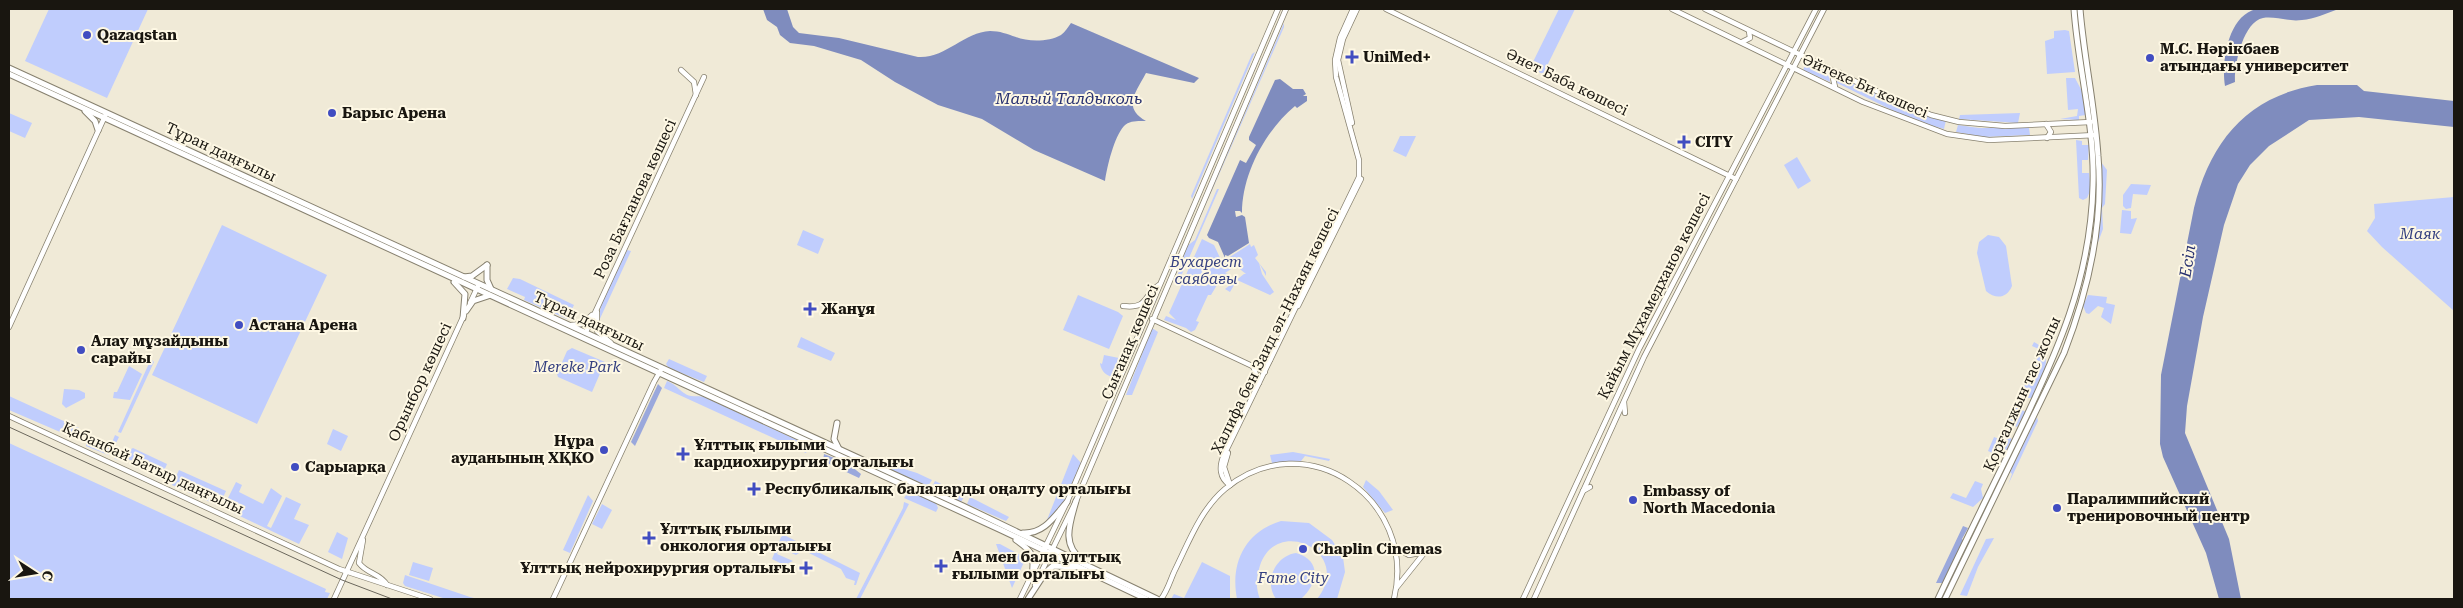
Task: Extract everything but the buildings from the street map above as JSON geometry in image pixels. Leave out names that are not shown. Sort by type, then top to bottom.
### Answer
[{"type":"main road","name":"Қорғалжын тас жолы","points":[[2074,9],[2092,122]]},
{"type":"main road","name":"Қорғалжын тас жолы","points":[[1938,599],[2069,340],[2091,266],[2099,185],[2080,9]]},
{"type":"main road","name":"Тұран даңғылы","points":[[9,68],[489,296],[839,450],[1018,532],[1082,568],[1146,599]]},
{"type":"main road","name":"Тұран даңғылы","points":[[9,74],[83,108],[105,115],[615,346],[658,370],[1010,534],[1045,547]]},
{"type":"main road","points":[[83,108],[95,121],[98,130]]},
{"type":"main road","points":[[463,277],[472,276],[487,264],[487,280],[491,290]]},
{"type":"main road","points":[[450,278],[465,294],[463,318]]},
{"type":"main road","points":[[466,311],[473,301],[489,296]]},
{"type":"main road","name":"Қорғалжын тас жолы","points":[[1945,599],[1981,526],[2035,406]]},
{"type":"main road","points":[[837,423],[834,439],[839,450]]},
{"type":"main road","points":[[1076,501],[1068,530],[1068,542],[1074,553],[1095,569]]},
{"type":"main road","points":[[1018,532],[1037,532],[1044,528],[1067,502]]},
{"type":"main road","points":[[1976,522],[1981,526]]},
{"type":"main road","points":[[1010,534],[1031,553],[1033,560],[1032,576]]},
{"type":"main road","name":"Тұран даңғылы","points":[[1052,551],[1161,599]]},
{"type":"main road","points":[[1028,599],[1045,573],[1053,566],[1082,568]]},
{"type":"street","name":"Сығанақ көшесі","points":[[1020,599],[1067,502],[1278,9]]},
{"type":"street","name":"Сығанақ көшесі","points":[[1028,599],[1076,501],[1286,9]]},
{"type":"street","name":"Халифа бен Заид әл-Нахаян көшесі","points":[[1230,485],[1225,482],[1222,474],[1222,460],[1359,177],[1359,160],[1336,77],[1334,60],[1340,38],[1353,9]]},
{"type":"street","name":"Халифа бен Заид әл-Нахаян көшесі","points":[[1230,485],[1224,468],[1227,455],[1362,178],[1362,162],[1340,77],[1338,60],[1342,39],[1357,9]]},
{"type":"street","name":"Әнет Баба көшесі","points":[[1386,9],[1736,178]]},
{"type":"street","name":"Әйтеке Би көшесі","points":[[1672,9],[1874,107],[1947,134],[1986,139],[2093,135]]},
{"type":"street","name":"Әйтеке Би көшесі","points":[[1705,9],[1900,102],[1948,119],[2005,126],[2092,122]]},
{"type":"street","name":"Қайым Мұхамедханов көшесі","points":[[1523,599],[1639,349],[1816,9]]},
{"type":"street","name":"Қайым Мұхамедханов көшесі","points":[[1534,599],[1647,352],[1824,9]]},
{"type":"street","points":[[1742,42],[1750,38],[1749,31]]},
{"type":"street","points":[[681,70],[694,82],[696,98]]},
{"type":"street","points":[[1835,87],[1833,78],[1840,73]]},
{"type":"street","name":"Роза Бағланова көшесі","points":[[587,330],[704,78]]},
{"type":"street","points":[[9,326],[105,115]]},
{"type":"street","points":[[2046,124],[2051,132],[2047,138]]},
{"type":"street","name":"Орынбор көшесі","points":[[334,599],[478,284]]},
{"type":"street","points":[[1124,306],[1137,307],[1144,303],[1152,289],[1160,284]]},
{"type":"street","points":[[565,324],[575,326],[582,324],[598,308]]},
{"type":"street","points":[[598,308],[597,331],[615,346]]},
{"type":"street","points":[[1146,317],[1265,372]]},
{"type":"street","points":[[1254,366],[1270,360]]},
{"type":"street","points":[[1254,366],[1259,383]]},
{"type":"street","points":[[554,599],[658,370]]},
{"type":"street","points":[[1624,401],[1625,413]]},
{"type":"street","name":"Қабанбай Батыр даңғылы","points":[[9,416],[347,571],[430,599]]},
{"type":"street","points":[[1161,599],[1203,515],[1216,497],[1230,485],[1252,472],[1278,465],[1311,466],[1333,473],[1359,488],[1371,500],[1388,526],[1396,548],[1398,566],[1397,587],[1394,599]]},
{"type":"street","points":[[1582,491],[1590,487]]},
{"type":"street","points":[[365,531],[359,564],[364,570],[382,578],[387,585]]},
{"type":"street","points":[[1396,548],[1409,554],[1425,552],[1397,587]]},
{"type":"street","points":[[549,599],[556,592]]},
{"type":"green space","name":"Qazaqstan","points":[[49,9],[148,9],[107,98],[25,61]]},
{"type":"green space","points":[[1559,9],[1575,9],[1543,74],[1530,68]]},
{"type":"green space","points":[[1284,23],[1284,27],[1191,238]]},
{"type":"green space","points":[[2054,31],[2069,31],[2075,72],[2047,74],[2045,41],[2054,38]]},
{"type":"green space","points":[[1255,52],[1192,199],[1191,196],[1252,54]]},
{"type":"green space","points":[[1807,61],[1834,72],[1829,76],[1830,82],[1803,70]]},
{"type":"green space","points":[[1838,76],[1915,111],[1946,120],[1944,129],[1914,121],[1835,82],[1835,78]]},
{"type":"green space","points":[[2066,78],[2075,78],[2084,95],[2086,115],[2079,116],[2079,120],[2060,119],[2077,116],[2078,109],[2068,110]]},
{"type":"green space","points":[[9,113],[32,123],[25,138],[9,131]]},
{"type":"green space","points":[[2020,113],[2018,123],[1959,119],[1960,115]]},
{"type":"green space","points":[[1958,125],[1979,128],[2029,128],[2030,135],[1984,137],[1956,132]]},
{"type":"green space","points":[[1400,136],[1416,136],[1406,157],[1393,151]]},
{"type":"green space","points":[[2076,140],[2082,141],[2082,145],[2089,145],[2088,160],[2082,160],[2082,173],[2089,173],[2091,189],[2087,198],[2083,200],[2079,198]]},
{"type":"green space","points":[[1797,157],[1811,181],[1798,189],[1784,165]]},
{"type":"green space","points":[[2101,162],[2107,170],[2105,204],[2102,208],[2103,229],[2097,245],[2101,193]]},
{"type":"green space","points":[[2131,184],[2151,185],[2147,195],[2133,194],[2131,208],[2126,209],[2123,206],[2123,195]]},
{"type":"green space","points":[[1217,189],[1219,189],[1179,281],[1176,280],[1187,246],[1195,240]]},
{"type":"green space","name":"Маяк","points":[[2454,197],[2454,311],[2382,247],[2367,231],[2375,218],[2374,204]]},
{"type":"green space","points":[[2122,210],[2131,211],[2131,219],[2137,218],[2131,234],[2120,233]]},
{"type":"green space","name":"Астана Арена","points":[[222,225],[327,275],[257,424],[152,375]]},
{"type":"green space","points":[[803,230],[824,239],[818,254],[797,245]]},
{"type":"green space","points":[[1988,235],[1999,237],[2006,246],[2012,286],[2007,293],[1997,297],[1986,291],[1977,253],[1979,242]]},
{"type":"green space","name":"Бухарест саябағы","points":[[1202,239],[1214,245],[1222,262],[1250,244],[1251,247],[1254,245],[1258,255],[1255,258],[1259,263],[1262,274],[1274,292],[1270,295],[1237,280],[1230,292],[1225,289],[1244,274],[1246,274],[1236,266],[1225,273],[1228,274],[1220,280],[1211,295],[1208,295],[1196,321],[1199,322],[1195,330],[1191,332],[1186,328],[1164,320],[1166,316],[1176,320],[1169,313]]},
{"type":"green space","points":[[627,250],[631,251],[598,323],[601,305]]},
{"type":"green space","points":[[513,278],[520,279],[574,305],[567,319],[524,300],[525,297],[507,289]]},
{"type":"green space","points":[[1078,295],[1118,312],[1123,316],[1109,349],[1063,330]]},
{"type":"green space","points":[[2088,295],[2107,297],[2106,303],[2115,305],[2111,324],[2101,317],[2104,308],[2098,306],[2089,314],[2086,313],[2083,306]]},
{"type":"green space","points":[[1152,328],[1158,332],[1132,395],[1126,395]]},
{"type":"green space","points":[[801,337],[835,353],[831,361],[797,347]]},
{"type":"green space","points":[[2034,342],[2045,353],[2046,361],[2043,376],[2033,398],[2020,398],[2041,350],[2032,346]]},
{"type":"green space","name":"Mereke Park","points":[[572,348],[605,362],[592,392],[558,377],[557,374],[567,351]]},
{"type":"green space","points":[[1104,355],[1124,359],[1115,378],[1107,375],[1102,369],[1100,363],[1102,364]]},
{"type":"green space","points":[[151,359],[154,362],[121,433],[118,432]]},
{"type":"green space","points":[[669,359],[707,376],[704,382],[669,368],[666,364]]},
{"type":"green space","points":[[129,366],[142,374],[130,400],[113,398],[114,392],[117,392]]},
{"type":"green space","points":[[667,381],[686,395],[704,397],[806,444],[808,448],[806,453],[664,388]]},
{"type":"green space","points":[[64,389],[79,390],[85,393],[85,398],[66,408],[62,404]]},
{"type":"green space","points":[[9,396],[79,428],[81,441],[9,410]]},
{"type":"green space","points":[[2018,402],[2022,404],[2020,409],[2026,412],[2017,427],[2012,425],[2006,436],[2012,439],[2007,451],[1997,455],[1988,451],[1994,437],[1999,439]]},
{"type":"green space","points":[[2037,417],[2038,421],[2008,485],[2012,474],[2010,472]]},
{"type":"green space","points":[[333,429],[348,436],[341,451],[327,444]]},
{"type":"green space","points":[[86,433],[111,445],[115,435],[119,437],[108,455],[86,446]]},
{"type":"green space","points":[[9,443],[326,589],[325,592],[330,593],[327,599],[9,599]]},
{"type":"green space","points":[[133,448],[167,464],[161,478],[157,475],[157,472],[126,458],[124,460],[114,459]]},
{"type":"green space","points":[[1293,452],[1330,459],[1329,461],[1305,456],[1301,461],[1272,463],[1270,455]]},
{"type":"green space","points":[[1073,454],[1081,463],[1063,503],[1045,525]]},
{"type":"green space","points":[[872,459],[917,473],[932,480],[928,486],[871,461]]},
{"type":"green space","points":[[179,470],[226,491],[219,506],[172,485]]},
{"type":"green space","points":[[1366,480],[1379,491],[1393,510],[1385,513],[1363,487]]},
{"type":"green space","points":[[935,481],[965,495],[961,502],[931,489]]},
{"type":"green space","points":[[1975,481],[1983,484],[1981,489],[1983,498],[1973,507],[1950,498],[1953,493],[1966,498]]},
{"type":"green space","points":[[236,482],[242,485],[239,492],[263,504],[271,488],[282,496],[267,526],[271,528],[286,497],[301,504],[294,519],[309,525],[299,544],[225,509],[224,506]]},
{"type":"green space","points":[[913,492],[936,503],[938,508],[936,512],[904,498],[907,494]]},
{"type":"green space","points":[[588,495],[593,501],[570,553],[563,550]]},
{"type":"green space","points":[[970,497],[1009,517],[1006,521],[967,504]]},
{"type":"green space","points":[[904,502],[909,504],[860,599],[856,599],[903,508]]},
{"type":"green space","points":[[602,504],[612,510],[602,529],[592,524]]},
{"type":"green space","points":[[1281,521],[1309,523],[1332,540],[1343,557],[1345,572],[1337,599],[1317,599],[1326,582],[1326,566],[1319,554],[1308,545],[1294,541],[1279,543],[1267,552],[1257,576],[1257,588],[1260,599],[1237,599],[1236,573],[1238,561],[1243,551],[1249,541],[1258,533],[1268,526]]},
{"type":"green space","points":[[337,532],[348,538],[342,559],[328,552]]},
{"type":"green space","points":[[784,535],[860,573],[856,585],[854,585],[855,581],[846,578],[841,569],[785,541],[782,545],[799,553],[796,555],[780,548],[777,554],[793,561],[784,565],[772,559],[781,537]]},
{"type":"green space","points":[[1994,538],[1978,567],[1967,596],[1960,595],[1986,539]]},
{"type":"green space","points":[[996,544],[1000,544],[1026,558],[1012,588]]},
{"type":"green space","name":"Fame City","points":[[1296,553],[1310,561],[1315,573],[1314,580],[1307,593],[1301,599],[1276,599],[1271,585],[1273,571],[1282,559]]},
{"type":"green space","points":[[413,562],[433,568],[429,581],[409,575]]},
{"type":"green space","points":[[1202,562],[1230,576],[1230,599],[1171,599],[1174,594],[1184,598]]},
{"type":"green space","points":[[405,575],[478,599],[446,599],[405,586],[403,583]]},
{"type":"shaded area","points":[[658,384],[662,388],[635,446],[631,442]]},
{"type":"shaded area","points":[[824,454],[847,463],[861,474],[859,478],[823,461]]},
{"type":"shaded area","points":[[1963,526],[1968,528],[1962,539],[1964,541],[1944,583],[1936,583]]},
{"type":"water","name":"Малый Талдыколь","points":[[763,9],[787,9],[793,27],[799,33],[839,38],[918,57],[937,54],[981,32],[1000,32],[1026,40],[1051,39],[1061,35],[1071,23],[1199,78],[1194,83],[1146,73],[1135,93],[1133,105],[1134,111],[1146,121],[1129,123],[1120,131],[1107,168],[1105,181],[1034,150],[982,119],[938,105],[895,82],[861,60],[814,46],[790,43],[780,35],[777,27],[767,20]]},
{"type":"water","points":[[2256,9],[2339,9],[2307,19],[2263,18],[2256,21],[2250,27],[2241,45],[2236,65],[2235,82],[2225,86],[2224,65],[2228,41],[2233,30],[2246,13]]},
{"type":"water","points":[[1280,79],[1293,89],[1303,89],[1306,94],[1303,96],[1307,96],[1307,101],[1297,108],[1295,106],[1284,116],[1257,154],[1246,183],[1242,213],[1235,211],[1236,217],[1242,215],[1245,217],[1249,243],[1228,256],[1225,255],[1225,258],[1218,242],[1207,235],[1240,160],[1246,163],[1256,145],[1249,140],[1249,137],[1275,80]]},
{"type":"water","name":"Есіл","points":[[2317,85],[2357,85],[2364,91],[2454,101],[2454,127],[2359,117],[2309,120],[2269,146],[2250,165],[2238,184],[2224,225],[2203,317],[2187,406],[2185,433],[2229,539],[2241,599],[2219,599],[2206,553],[2163,457],[2160,444],[2161,375],[2194,208],[2210,162],[2221,143],[2235,126],[2252,111],[2270,100],[2292,91]]},
{"type":"tram line","points":[[9,427],[342,580],[392,599]]},
{"type":"place","name":"Qazaqstan","points":[[87,35]]},
{"type":"place","name":"UniMed+","points":[[1352,57]]},
{"type":"place","name":"М.С. Нәрікбаев атындағы университет","points":[[2150,58]]},
{"type":"place","name":"Барыс Арена","points":[[332,113]]},
{"type":"place","name":"CITY","points":[[1684,142]]},
{"type":"place","name":"Жанұя","points":[[810,309]]},
{"type":"place","name":"Астана Арена","points":[[239,325]]},
{"type":"place","name":"Алау мұзайдыны сарайы","points":[[81,350]]},
{"type":"place","name":"Нұра ауданының ХҚКО","points":[[604,450]]},
{"type":"place","name":"Ұлттық ғылыми кардиохирургия орталығы","points":[[683,454]]},
{"type":"place","name":"Сарыарқа","points":[[295,467]]},
{"type":"place","name":"Республикалық балаларды оңалту орталығы","points":[[754,489]]},
{"type":"place","name":"Embassy of North Macedonia","points":[[1633,500]]},
{"type":"place","name":"Паралимпийский тренировочный центр","points":[[2057,508]]},
{"type":"place","name":"Ұлттық ғылыми онкология орталығы","points":[[649,538]]},
{"type":"place","name":"Chaplin Cinemas","points":[[1303,549]]},
{"type":"place","name":"Ана мен бала ұлттық ғылыми орталығы","points":[[941,566]]},
{"type":"place","name":"Ұлттық нейрохирургия орталығы","points":[[806,568]]}]
